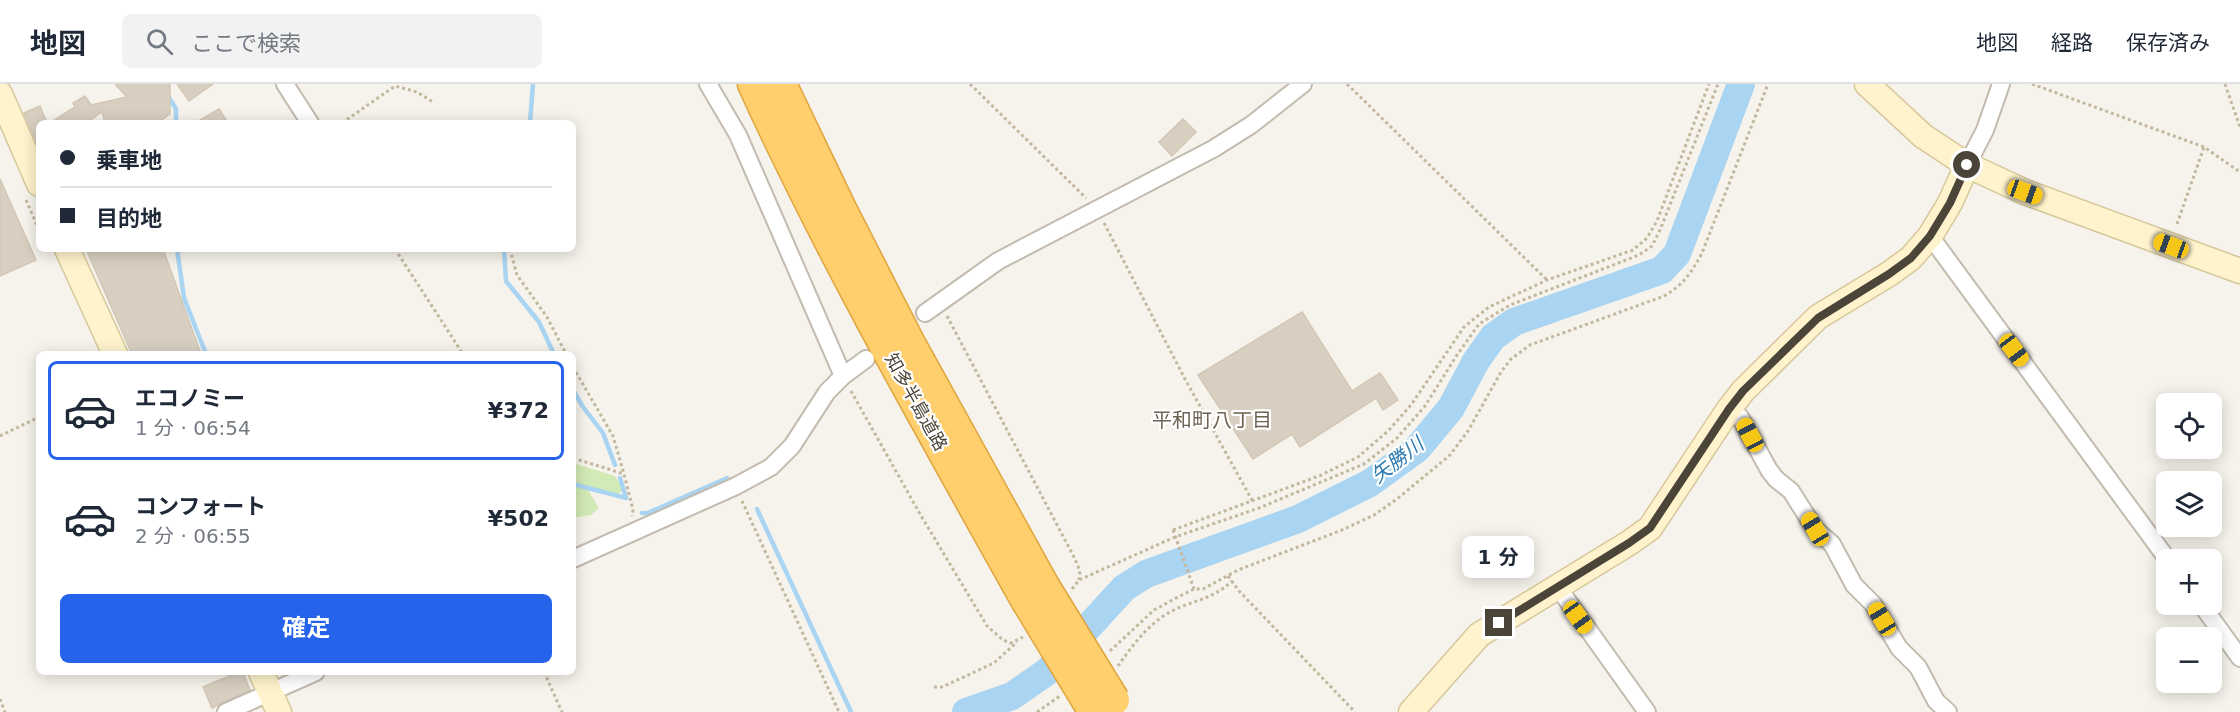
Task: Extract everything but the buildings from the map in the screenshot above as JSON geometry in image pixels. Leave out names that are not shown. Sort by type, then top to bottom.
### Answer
[{"type":"highway","name":"知多半島道路","points":[[758,87],[840,207],[909,342],[1110,708]]},
{"type":"street","points":[[285,84],[308,120]]},
{"type":"street","points":[[708,84],[738,135],[843,376]]},
{"type":"street","points":[[925,313],[998,261],[1213,149],[1251,125],[1303,84]]},
{"type":"street","points":[[1867,84],[1923,136],[1967,165],[2025,192],[2240,272]]},
{"type":"street","points":[[1411,712],[1479,635],[1650,528],[1743,391],[1818,318],[1911,258],[1930,236],[1950,203],[1986,130],[2001,84]]},
{"type":"street","points":[[0,94],[36,177]]},
{"type":"street","points":[[1930,236],[2160,549]]},
{"type":"street","points":[[68,252],[114,351]]},
{"type":"street","points":[[576,557],[736,486],[771,467],[792,447],[827,392],[843,376],[866,359]]},
{"type":"street","points":[[1729,409],[1740,417],[1769,470],[1791,491],[1815,529],[1832,544],[1854,585],[1873,604],[1899,648],[1918,667],[1936,701],[1948,712]]},
{"type":"street","points":[[1557,586],[1647,712]]},
{"type":"street","points":[[2209,615],[2240,658]]},
{"type":"street","points":[[226,712],[309,675]]},
{"type":"path","points":[[970,84],[1096,209],[1185,379],[1253,502]]},
{"type":"path","points":[[1347,84],[1547,280]]},
{"type":"path","points":[[1194,589],[1173,530],[1319,476],[1358,457],[1389,430],[1411,405],[1464,327],[1489,307],[1547,280],[1634,250],[1647,238],[1657,221],[1709,84]]},
{"type":"path","points":[[1046,593],[1176,537],[1259,508],[1364,464],[1397,438],[1425,406],[1479,324],[1510,305],[1639,255],[1652,246],[1671,205],[1718,84]]},
{"type":"path","points":[[1106,654],[1154,610],[1194,589],[1203,589],[1238,570],[1342,530],[1374,515],[1397,500],[1450,455],[1468,431],[1502,372],[1521,350],[1664,296],[1677,288],[1687,279],[1702,253],[1768,84]]},
{"type":"path","points":[[2032,84],[2204,147],[2240,172]]},
{"type":"path","points":[[2225,84],[2240,127]]},
{"type":"path","points":[[346,120],[394,85],[417,92],[433,102]]},
{"type":"path","points":[[2177,224],[2204,147]]},
{"type":"path","points":[[397,252],[461,351]]},
{"type":"path","points":[[511,252],[517,275],[547,317],[564,351]]},
{"type":"path","points":[[939,301],[1075,559],[1080,571],[1078,580]]},
{"type":"path","points":[[576,372],[613,436],[633,510],[630,532]]},
{"type":"path","points":[[843,376],[920,514],[987,626],[1003,640],[1011,643],[1018,640]]},
{"type":"path","points":[[0,436],[36,418]]},
{"type":"path","points":[[576,459],[624,474]]},
{"type":"path","points":[[736,486],[839,712]]},
{"type":"path","points":[[1228,576],[1239,591],[1355,712]]},
{"type":"path","points":[[1115,669],[1133,645],[1168,613],[1208,598],[1232,581]]},
{"type":"path","points":[[934,687],[942,687],[994,663],[1028,633]]},
{"type":"path","points":[[545,675],[562,712]]},
{"type":"path","points":[[1040,711],[1064,693]]},
{"type":"path","points":[[0,699],[5,712]]},
{"type":"green space","points":[[576,464],[615,476],[623,490],[618,494],[586,486],[599,508],[591,515],[576,518]]},
{"type":"waterway","points":[[530,120],[533,84]]},
{"type":"waterway","name":"矢勝川","points":[[966,712],[1012,696],[1048,671],[1124,588],[1146,574],[1298,519],[1370,483],[1417,449],[1451,408],[1476,361],[1493,337],[1514,322],[1662,270],[1677,254],[1741,84]]},
{"type":"waterway","points":[[168,96],[176,109],[176,120]]},
{"type":"waterway","points":[[177,252],[184,298],[205,351]]},
{"type":"waterway","points":[[504,252],[506,281],[539,322],[553,351]]},
{"type":"waterway","points":[[576,395],[603,433],[615,465]]},
{"type":"waterway","points":[[620,478],[626,498]]},
{"type":"waterway","points":[[642,513],[648,513],[727,478]]},
{"type":"waterway","points":[[576,485],[626,498]]},
{"type":"waterway","points":[[757,509],[851,712]]},
{"type":"district","name":"平和町八丁目","points":[[1212,420]]},
{"type":"route","points":[[1499,623],[1650,528],[1743,391],[1818,318],[1911,258],[1930,236],[1950,203],[1967,165]]}]
